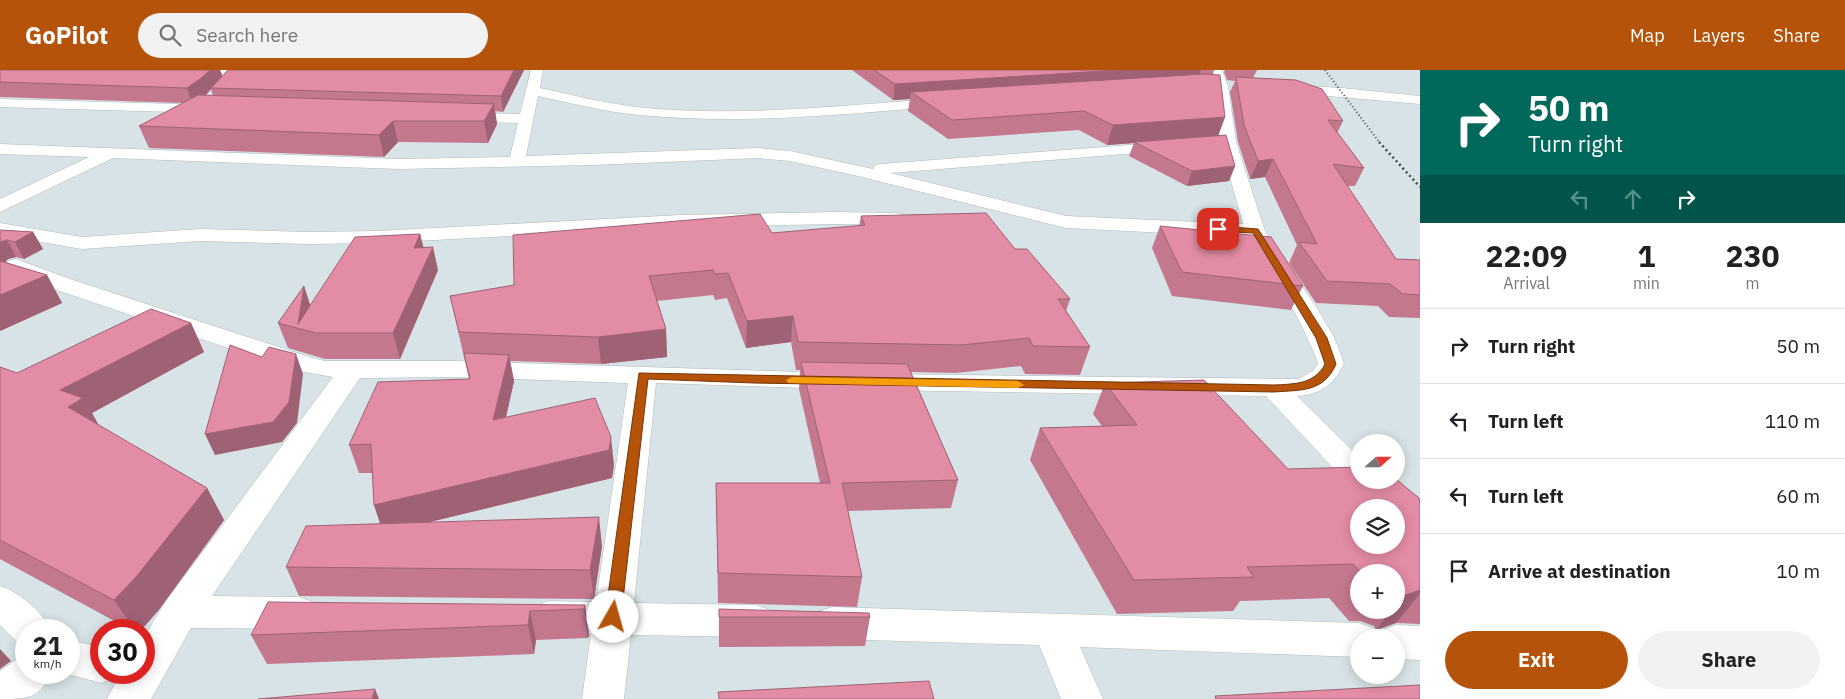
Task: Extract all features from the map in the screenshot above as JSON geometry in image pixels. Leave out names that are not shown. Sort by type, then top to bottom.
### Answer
[{"type":"street","points":[[131,70],[276,70]]},
{"type":"street","points":[[517,161],[537,70]]},
{"type":"street","points":[[173,123],[197,108],[222,88],[238,71]]},
{"type":"street","points":[[8,269],[62,284],[302,364],[325,369],[454,368],[754,379],[1305,387],[1325,375],[1331,364],[1318,331],[1256,231],[1218,143],[1220,82]]},
{"type":"street","points":[[1276,88],[1420,100]]},
{"type":"street","points":[[533,91],[616,108],[686,114],[780,112],[959,101]]},
{"type":"street","points":[[0,103],[226,109]]},
{"type":"street","points":[[447,116],[527,119]]},
{"type":"street","points":[[0,206],[145,138]]},
{"type":"street","points":[[858,171],[1180,146]]},
{"type":"street","points":[[0,149],[398,164],[758,153],[790,156],[858,171],[1066,222]]},
{"type":"street","points":[[0,229],[82,243],[200,235],[308,238],[378,237],[681,222],[835,218],[912,220]]},
{"type":"street","points":[[979,221],[1066,222],[1256,231]]},
{"type":"street","points":[[8,269],[82,243]]},
{"type":"street","points":[[155,651],[180,612],[352,370]]},
{"type":"street","points":[[603,699],[643,375]]},
{"type":"street","points":[[1274,388],[1350,466]]},
{"type":"street","points":[[0,601],[19,619]]},
{"type":"street","points":[[180,612],[338,614]]},
{"type":"street","points":[[514,616],[1052,628],[1350,640]]},
{"type":"street","points":[[1052,628],[1082,699]]},
{"type":"street","points":[[1405,642],[1420,642]]},
{"type":"street","points":[[0,695],[15,684]]},
{"type":"building","points":[[0,70],[210,70],[187,88],[0,82]]},
{"type":"building","points":[[228,70],[514,70],[501,96],[211,88]]},
{"type":"building","points":[[874,70],[1119,70],[895,84]]},
{"type":"building","points":[[1204,74],[1220,75],[1225,117],[1113,125],[1084,111],[952,120],[911,92]]},
{"type":"building","points":[[1236,77],[1296,80],[1322,89],[1343,121],[1328,120],[1364,168],[1333,164],[1396,259],[1420,260],[1420,295],[1403,294],[1390,284],[1327,281],[1299,242],[1317,244],[1273,159],[1258,161],[1244,125]]},
{"type":"building","points":[[198,95],[494,104],[484,121],[393,121],[379,135],[139,126]]},
{"type":"building","points":[[1226,135],[1235,166],[1192,171],[1134,142]]},
{"type":"building","points":[[986,213],[1015,249],[1027,249],[1070,299],[1058,299],[1090,347],[1033,346],[1029,338],[962,345],[798,342],[793,316],[747,321],[728,273],[715,274],[713,270],[649,276],[666,329],[598,337],[459,332],[450,296],[514,285],[513,235],[760,214],[772,233],[865,225],[861,216]]},
{"type":"building","points":[[1160,226],[1271,237],[1303,286],[1182,272]]},
{"type":"building","points":[[0,230],[33,232],[15,242],[7,240],[0,242]]},
{"type":"building","points":[[420,234],[414,248],[433,247],[393,333],[316,333],[278,323],[304,286],[298,324],[355,237]]},
{"type":"building","points":[[0,261],[47,275],[0,295]]},
{"type":"building","points":[[151,309],[191,323],[60,390],[83,398],[68,407],[207,488],[136,577],[114,600],[0,540],[0,367],[17,373]]},
{"type":"building","points":[[230,345],[262,357],[269,347],[296,354],[289,402],[273,422],[205,434]]},
{"type":"building","points":[[464,353],[509,355],[493,420],[595,398],[611,437],[609,450],[374,505],[371,444],[349,445],[378,382],[470,379]]},
{"type":"building","points":[[801,362],[907,364],[958,480],[842,483],[862,577],[718,573],[716,483],[830,483]]},
{"type":"building","points":[[1204,380],[1288,469],[1350,467],[1350,489],[1405,489],[1405,486],[1419,498],[1420,504],[1420,590],[1405,595],[1405,564],[1247,567],[1254,577],[1134,580],[1040,428],[1137,425],[1105,383]]},
{"type":"building","points":[[599,517],[590,570],[286,567],[306,526]]},
{"type":"building","points":[[268,602],[585,605],[584,609],[530,611],[528,625],[251,635]]},
{"type":"building","points":[[719,609],[869,613],[870,617],[719,617]]},
{"type":"building","points":[[929,681],[934,699],[719,699],[718,692]]},
{"type":"building","points":[[1420,685],[1420,699],[1216,699],[1215,696]]},
{"type":"building","points":[[375,689],[372,699],[258,699]]},
{"type":"railway","points":[[1325,70],[1380,143]]},
{"type":"railway","points":[[1379,142],[1420,187]]},
{"type":"slow traffic","points":[[792,380],[1018,385]]},
{"type":"route","points":[[613,617],[643,375],[1122,387],[1274,388],[1305,387],[1325,375],[1331,364],[1321,338],[1306,310],[1256,231],[1218,229]]}]
